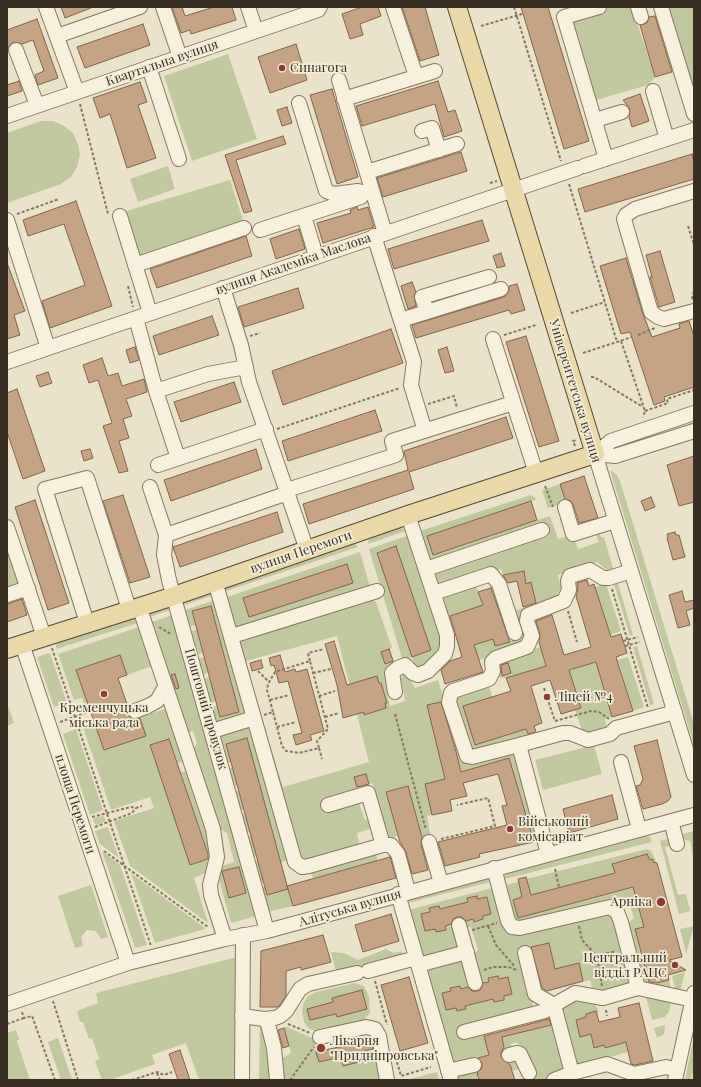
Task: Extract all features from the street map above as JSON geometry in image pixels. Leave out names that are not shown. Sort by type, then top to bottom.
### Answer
[{"type":"main road","name":"Університетська вулиця","points":[[457,7],[595,454]]},
{"type":"main road","name":"вулиця Перемоги","points":[[15,647],[48,640],[87,623],[174,596],[408,515],[541,480],[595,454]]},
{"type":"street","points":[[46,7],[77,92]]},
{"type":"street","points":[[57,36],[140,7]]},
{"type":"street","points":[[163,7],[180,56]]},
{"type":"street","points":[[248,7],[256,32]]},
{"type":"street","points":[[393,7],[416,76]]},
{"type":"street","points":[[598,7],[564,17],[606,159]]},
{"type":"street","points":[[661,7],[694,114]]},
{"type":"street","name":"Квартальна вулиця","points":[[7,116],[180,56],[256,32],[319,9]]},
{"type":"street","points":[[16,50],[37,105]]},
{"type":"street","points":[[149,67],[179,159]]},
{"type":"street","points":[[344,99],[435,71]]},
{"type":"street","points":[[339,80],[373,194],[380,235],[401,320],[414,362],[410,385],[425,431]]},
{"type":"street","points":[[653,91],[666,139]]},
{"type":"street","points":[[299,103],[326,191],[334,194],[358,191],[373,194]]},
{"type":"street","points":[[595,120],[622,112]]},
{"type":"street","points":[[422,131],[432,128],[439,150]]},
{"type":"street","name":"вулиця Академіка Маслова","points":[[7,362],[513,189],[694,130]]},
{"type":"street","points":[[366,172],[457,144]]},
{"type":"street","points":[[693,305],[668,319],[660,319],[651,312],[624,219],[626,215],[635,209],[694,191]]},
{"type":"street","points":[[260,231],[373,194]]},
{"type":"street","points":[[304,216],[316,256]]},
{"type":"street","points":[[11,217],[48,348]]},
{"type":"street","points":[[115,217],[135,265],[150,313]]},
{"type":"street","points":[[135,265],[244,228]]},
{"type":"street","points":[[427,312],[422,297],[489,277]]},
{"type":"street","points":[[456,287],[460,302]]},
{"type":"street","points":[[223,288],[234,319],[246,367],[266,431],[307,550]]},
{"type":"street","points":[[401,320],[501,289]]},
{"type":"street","points":[[136,318],[156,391],[178,458]]},
{"type":"street","points":[[493,339],[513,403],[541,480]]},
{"type":"street","points":[[156,391],[208,374],[246,367]]},
{"type":"street","points":[[166,535],[396,455],[392,442],[513,403]]},
{"type":"street","name":"вулиця Перемоги","points":[[595,454],[611,441],[694,413]]},
{"type":"street","points":[[677,419],[688,432]]},
{"type":"street","points":[[158,465],[266,431]]},
{"type":"street","name":"вулиця Перемоги","points":[[595,454],[615,456],[688,432]]},
{"type":"street","name":"Університетська вулиця","points":[[595,454],[694,775]]},
{"type":"street","points":[[87,623],[73,558],[45,490],[87,478],[134,608],[165,687],[213,829],[217,857],[211,876],[211,895],[219,935]]},
{"type":"street","name":"Поштовий провулок","points":[[150,487],[166,535],[166,566],[267,931]]},
{"type":"street","points":[[559,509],[573,534],[615,521]]},
{"type":"street","points":[[395,692],[392,673],[405,665],[413,673],[418,675],[428,671],[445,654],[447,635],[408,515]]},
{"type":"street","points":[[7,527],[48,640]]},
{"type":"street","points":[[426,569],[542,530]]},
{"type":"street","points":[[631,571],[609,578],[602,578],[590,570],[572,575],[568,578],[569,590],[564,601],[528,615],[527,621],[532,636],[527,647],[496,658],[492,662],[493,671],[489,679],[453,691],[449,697],[449,702],[468,756],[472,757],[519,745],[557,727],[588,740],[610,734],[616,728],[675,712]]},
{"type":"street","points":[[434,593],[491,574],[499,584],[515,633]]},
{"type":"street","points":[[215,581],[232,636],[293,858],[297,864],[302,867],[383,845],[391,845],[398,854],[403,892],[417,962],[449,1075],[474,1065]]},
{"type":"street","points":[[7,595],[28,588]]},
{"type":"street","points":[[232,636],[377,591]]},
{"type":"street","name":"площа Перемоги","points":[[15,647],[50,725],[128,963]]},
{"type":"street","points":[[135,711],[148,706],[157,700],[165,687]]},
{"type":"street","points":[[212,731],[254,718]]},
{"type":"street","points":[[519,745],[548,854]]},
{"type":"street","points":[[621,762],[639,829]]},
{"type":"street","points":[[328,805],[368,793],[383,845]]},
{"type":"street","name":"Алітуська вулиця","points":[[13,1002],[51,988],[219,935],[243,935],[267,931],[403,892],[694,815]]},
{"type":"street","points":[[672,821],[677,844]]},
{"type":"street","points":[[429,842],[441,882]]},
{"type":"street","points":[[494,868],[508,920],[512,927],[520,928],[603,907],[613,908],[619,916],[638,988]]},
{"type":"street","points":[[460,929],[474,978]]},
{"type":"street","points":[[242,1080],[243,935]]},
{"type":"street","points":[[242,1016],[270,1019],[286,1011],[304,986],[363,972],[467,952]]},
{"type":"street","points":[[525,953],[535,994],[554,1005],[572,1073]]},
{"type":"street","points":[[464,1032],[545,1011],[575,993],[603,998],[638,988],[693,996],[676,1075],[666,1067],[634,1074],[607,1064],[572,1073],[554,1080]]},
{"type":"street","points":[[270,1019],[270,1030],[274,1048],[277,1080]]},
{"type":"street","points":[[320,1038],[366,1027],[375,1029],[379,1036],[387,1080]]},
{"type":"street","points":[[509,1055],[517,1053],[520,1054],[526,1075]]},
{"type":"path","points":[[481,26],[522,14]]},
{"type":"path","points":[[77,92],[88,142],[115,217]]},
{"type":"path","points":[[11,217],[59,199]]},
{"type":"path","points":[[688,226],[694,245]]},
{"type":"path","points":[[126,280],[136,318]]},
{"type":"path","points":[[693,305],[694,291]]},
{"type":"path","points":[[571,313],[605,302]]},
{"type":"path","points":[[638,336],[656,328],[660,319]]},
{"type":"path","points":[[493,339],[536,325]]},
{"type":"path","points":[[249,336],[260,333]]},
{"type":"path","points":[[583,353],[632,337]]},
{"type":"path","points":[[621,341],[645,411],[640,431]]},
{"type":"path","points":[[591,378],[594,377],[643,407]]},
{"type":"path","points":[[266,431],[410,385]]},
{"type":"path","points":[[645,411],[668,403],[667,399],[694,390]]},
{"type":"path","points":[[418,407],[454,396],[461,419]]},
{"type":"path","points":[[541,480],[559,509]]},
{"type":"path","points":[[609,578],[652,718]]},
{"type":"path","points":[[564,601],[576,642]]},
{"type":"path","points":[[623,641],[638,637]]},
{"type":"path","points":[[48,640],[151,947]]},
{"type":"path","points":[[625,646],[640,642]]},
{"type":"path","points":[[322,759],[317,741],[328,729],[308,653],[324,649]]},
{"type":"path","points":[[310,661],[275,672],[269,682],[267,690],[282,746],[286,750],[299,754],[319,748]]},
{"type":"path","points":[[278,666],[279,670]]},
{"type":"path","points":[[313,673],[331,669]]},
{"type":"path","points":[[258,671],[269,682]]},
{"type":"path","points":[[544,688],[557,727],[583,712],[599,712],[607,716],[616,728]]},
{"type":"path","points":[[319,696],[335,691]]},
{"type":"path","points":[[270,700],[289,695]]},
{"type":"path","points":[[50,725],[91,711]]},
{"type":"path","points":[[254,718],[273,712]]},
{"type":"path","points":[[325,717],[339,713]]},
{"type":"path","points":[[395,714],[429,842],[495,826],[488,798],[457,805]]},
{"type":"path","points":[[277,727],[296,722]]},
{"type":"path","points":[[83,825],[106,812],[142,806]]},
{"type":"path","points":[[130,807],[132,813]]},
{"type":"path","points":[[83,825],[109,822],[132,813],[136,808]]},
{"type":"path","points":[[112,812],[114,819]]},
{"type":"path","points":[[100,849],[124,864],[219,935]]},
{"type":"path","points":[[555,869],[559,887]]},
{"type":"path","points":[[576,914],[582,940],[597,956],[607,1016]]},
{"type":"path","points":[[460,929],[488,926],[508,920]]},
{"type":"path","points":[[474,978],[493,968],[508,967],[520,972],[496,945],[488,926]]},
{"type":"path","points":[[597,956],[628,948]]},
{"type":"path","points":[[363,972],[373,977],[388,1025]]},
{"type":"path","points":[[51,988],[55,1008],[78,1080]]},
{"type":"path","points":[[13,1002],[24,1018]]},
{"type":"path","points":[[7,1024],[32,1016],[55,1080]]},
{"type":"path","points":[[270,1019],[320,1038],[290,1080]]},
{"type":"path","points":[[397,1062],[401,1076],[430,1067]]},
{"type":"path","points":[[157,1072],[161,1080]]},
{"type":"path","points":[[132,1080],[157,1072],[164,1075]]},
{"type":"path","points":[[161,1080],[164,1075],[172,1072]]},
{"type":"green space","points":[[609,7],[632,7],[655,77],[648,85],[596,100],[594,99],[571,22],[577,17]]},
{"type":"green space","points":[[666,7],[694,7],[694,100]]},
{"type":"green space","points":[[228,54],[257,139],[192,161],[164,76]]},
{"type":"green space","points":[[41,121],[53,121],[64,126],[73,133],[78,144],[80,155],[77,167],[71,177],[61,184],[7,203],[7,133]]},
{"type":"green space","points":[[168,166],[175,189],[138,202],[130,179]]},
{"type":"green space","points":[[230,180],[244,223],[139,259],[123,212]]},
{"type":"green space","points":[[610,470],[616,474],[620,481],[694,724],[694,745]]},
{"type":"green space","points":[[560,484],[566,502],[548,508],[542,490]]},
{"type":"green space","points":[[531,495],[537,499],[427,536],[433,555],[550,516],[558,539],[573,534],[578,549],[599,542],[594,528],[588,522],[598,519],[602,532],[599,533],[601,537],[604,537],[614,572],[608,571],[597,562],[558,575],[561,588],[555,599],[521,614],[526,637],[519,647],[479,660],[477,653],[466,656],[467,611],[449,616],[443,613],[437,594],[476,585],[496,646],[522,637],[516,610],[536,604],[531,583],[518,586],[517,581],[524,571],[503,575],[501,569],[436,589],[432,572],[539,537],[541,539],[549,536],[546,527],[430,564],[417,532]]},
{"type":"green space","points":[[400,528],[408,530],[368,544],[369,538]]},
{"type":"green space","points":[[7,534],[20,583],[7,588]]},
{"type":"green space","points":[[412,534],[442,634],[439,658],[416,670],[412,657],[405,659],[402,658],[369,549]]},
{"type":"green space","points":[[355,544],[358,547],[223,592],[224,587]]},
{"type":"green space","points":[[360,552],[370,587],[237,632],[224,598]]},
{"type":"green space","points":[[617,580],[633,635],[630,636],[613,581]]},
{"type":"green space","points":[[606,584],[621,631],[610,635],[595,587]]},
{"type":"green space","points":[[210,592],[217,594],[184,605],[185,601]]},
{"type":"green space","points":[[218,599],[250,714],[216,725],[212,707],[217,706],[220,717],[239,711],[211,606],[192,611],[195,625],[190,627],[185,610]]},
{"type":"green space","points":[[357,599],[359,605],[373,600],[376,602],[392,648],[390,649],[394,662],[395,692],[387,695],[390,706],[405,701],[401,678],[403,673],[409,678],[415,688],[438,680],[445,702],[428,705],[452,811],[427,816],[430,833],[429,836],[423,839],[408,786],[386,793],[398,836],[388,838],[372,783],[323,798],[327,812],[359,803],[365,820],[370,819],[373,828],[357,833],[360,848],[304,864],[302,857],[295,858],[260,720],[262,719],[283,787],[369,762],[337,636],[246,661],[260,712],[258,712],[236,638]]},
{"type":"green space","points":[[168,605],[173,609],[147,618],[148,614]]},
{"type":"green space","points":[[175,614],[260,915],[231,923],[218,876],[220,867],[234,862],[227,833],[215,826],[191,754],[197,743],[193,731],[183,734],[149,623]]},
{"type":"green space","points":[[136,617],[141,622],[56,649],[57,642]]},
{"type":"green space","points":[[142,626],[152,666],[127,675],[120,655],[77,670],[88,703],[84,704],[82,698],[74,700],[58,654]]},
{"type":"green space","points":[[197,630],[203,653],[197,655],[191,631]]},
{"type":"green space","points":[[637,646],[654,704],[650,705],[633,647]]},
{"type":"green space","points":[[540,647],[546,666],[506,678],[499,677],[495,662]]},
{"type":"green space","points":[[50,653],[67,703],[54,707],[37,657]]},
{"type":"green space","points":[[204,657],[208,673],[203,674],[198,659]]},
{"type":"green space","points":[[628,657],[644,707],[633,711],[618,660]]},
{"type":"green space","points":[[596,662],[612,717],[605,719],[607,729],[584,736],[575,710],[580,708],[569,670]]},
{"type":"green space","points":[[209,677],[216,701],[210,703],[204,679]]},
{"type":"green space","points":[[488,682],[492,697],[476,745],[526,729],[529,739],[473,754],[454,695]]},
{"type":"green space","points":[[445,702],[463,759],[514,752],[541,840],[535,842],[509,759],[461,772]]},
{"type":"green space","points":[[7,703],[14,723],[7,726]]},
{"type":"green space","points":[[167,709],[184,761],[178,763],[169,739],[150,746],[190,865],[207,860],[207,872],[194,878],[208,923],[130,866],[114,821],[154,808],[150,797],[111,810],[83,727],[95,723],[104,750],[146,736],[140,717]]},
{"type":"green space","points":[[249,721],[291,859],[281,862],[247,739],[231,762],[227,763],[218,731]]},
{"type":"green space","points":[[76,729],[103,810],[90,815],[63,734]]},
{"type":"green space","points":[[594,745],[602,774],[543,790],[535,760]]},
{"type":"green space","points":[[233,767],[238,785],[233,786],[228,768]]},
{"type":"green space","points":[[188,771],[191,774],[211,848],[207,851],[181,772]]},
{"type":"green space","points":[[239,791],[244,809],[240,810],[235,792]]},
{"type":"green space","points":[[245,813],[250,832],[246,833],[241,815]]},
{"type":"green space","points":[[103,816],[106,820],[104,822],[97,825],[94,823],[93,820],[95,818]]},
{"type":"green space","points":[[108,827],[119,858],[100,844],[95,831]]},
{"type":"green space","points":[[694,831],[694,862],[690,841],[681,839],[680,835]]},
{"type":"green space","points":[[251,836],[257,856],[253,857],[247,837]]},
{"type":"green space","points":[[647,836],[650,837],[652,842],[501,880],[506,874]]},
{"type":"green space","points":[[671,838],[669,846],[665,847],[678,895],[686,894],[690,911],[679,914],[660,841]]},
{"type":"green space","points":[[647,849],[651,851],[657,863],[653,862],[653,859],[650,860],[646,855],[613,863],[615,874],[539,893],[539,895],[531,895],[513,900],[518,918],[635,887],[644,927],[636,930],[650,985],[669,980],[672,992],[643,986],[627,924],[634,918],[628,898],[516,926],[502,886],[518,882],[519,884],[527,882],[526,879]]},
{"type":"green space","points":[[375,850],[378,861],[313,878],[310,869]]},
{"type":"green space","points":[[102,851],[120,865],[147,945],[135,948]]},
{"type":"green space","points":[[258,860],[264,882],[260,883],[254,862]]},
{"type":"green space","points":[[131,873],[205,928],[205,929],[155,943]]},
{"type":"green space","points":[[487,878],[494,881],[408,903],[411,900]]},
{"type":"green space","points":[[91,885],[108,937],[101,939],[96,931],[87,930],[81,937],[83,946],[75,948],[58,896]]},
{"type":"green space","points":[[496,887],[506,926],[612,913],[630,984],[593,992],[590,980],[560,988],[549,943],[521,950],[534,1010],[458,1028],[460,1038],[483,1033],[486,1041],[554,1024],[564,1068],[562,1071],[545,1080],[535,1080],[531,1066],[517,1042],[511,1044],[511,1050],[453,1065],[426,970],[461,958],[473,986],[461,989],[460,986],[450,988],[451,991],[442,993],[446,1010],[456,1008],[457,1011],[466,1009],[465,1006],[493,999],[494,1002],[504,1000],[504,996],[512,994],[508,977],[499,979],[497,976],[488,978],[489,982],[479,984],[474,953],[478,950],[471,927],[464,928],[461,922],[473,919],[474,922],[483,919],[483,916],[491,914],[487,897],[477,899],[477,896],[468,902],[440,909],[439,906],[429,908],[430,912],[421,914],[426,931],[435,929],[436,932],[446,930],[445,926],[455,923],[461,948],[423,957],[408,910]]},
{"type":"green space","points":[[261,888],[288,889],[293,906],[268,912]]},
{"type":"green space","points":[[694,926],[686,954],[680,929]]},
{"type":"green space","points":[[386,949],[394,953],[402,951],[403,957],[337,975],[331,952],[344,953],[358,960]]},
{"type":"green space","points":[[237,957],[237,1080],[199,1080],[186,1043],[152,1055],[155,1064],[110,1080],[102,1080],[95,1061],[99,1059],[92,1038],[89,1039],[83,1022],[80,1022],[77,1011],[98,1003],[96,993]]},
{"type":"green space","points":[[685,972],[680,991],[676,991],[672,976]]},
{"type":"green space","points":[[355,983],[364,986],[369,996],[370,1013],[365,1019],[358,1024],[318,1033],[308,1028],[304,1022],[302,1011],[303,1004],[308,996],[316,992]]},
{"type":"green space","points":[[645,993],[672,998],[669,1012],[665,1017],[652,1020]]},
{"type":"green space","points":[[584,999],[594,1003],[599,1011],[597,1015],[596,1011],[586,1014],[595,1048],[604,1044],[605,1048],[626,1042],[628,1052],[581,1065],[574,1064],[561,1006]]},
{"type":"green space","points":[[260,1020],[275,1080],[259,1080]]},
{"type":"green space","points":[[665,1025],[664,1034],[657,1038],[654,1028]]},
{"type":"green space","points":[[287,1027],[317,1040],[316,1052],[319,1062],[341,1057],[343,1066],[367,1060],[371,1057],[379,1057],[384,1080],[280,1080],[281,1059],[291,1053],[284,1028]]},
{"type":"green space","points":[[16,1030],[19,1039],[17,1041],[30,1080],[7,1080],[7,1033]]},
{"type":"green space","points":[[694,1036],[694,1067],[691,1080],[685,1080]]},
{"type":"green space","points":[[58,1038],[72,1080],[61,1080],[48,1042]]},
{"type":"green space","points":[[515,1057],[521,1068],[512,1071],[506,1058]]},
{"type":"green space","points":[[478,1070],[477,1080],[456,1080],[455,1074]]},
{"type":"green space","name":"Лікарня \"Придніпровська\"","points":[[437,1072],[439,1080],[406,1080]]},
{"type":"building","points":[[61,7],[91,7],[91,8],[65,18]]},
{"type":"building","points":[[172,7],[182,7],[185,16],[214,7],[232,7],[236,20],[191,34],[190,30],[181,33]]},
{"type":"building","points":[[362,7],[378,7],[381,16],[360,24],[363,35],[350,39],[342,14]]},
{"type":"building","points":[[402,7],[425,7],[439,55],[420,61]]},
{"type":"building","points":[[521,7],[548,7],[589,141],[564,149]]},
{"type":"building","points":[[655,16],[672,72],[655,77],[640,25],[647,23],[649,17]]},
{"type":"building","points":[[37,19],[58,78],[38,85],[35,75],[44,71],[33,40],[22,44],[13,42],[7,49],[7,30]]},
{"type":"building","points":[[143,24],[150,45],[85,68],[77,47]]},
{"type":"building","name":"Синагога","points":[[296,44],[307,80],[270,93],[258,57]]},
{"type":"building","points":[[19,81],[22,91],[7,96],[7,85]]},
{"type":"building","points":[[438,81],[448,112],[455,110],[462,131],[444,137],[435,104],[362,126],[356,106]]},
{"type":"building","points":[[140,82],[147,102],[138,105],[156,158],[127,168],[110,114],[100,118],[93,98]]},
{"type":"building","points":[[332,89],[358,177],[337,184],[310,95]]},
{"type":"building","points":[[640,94],[649,121],[632,127],[629,117],[630,109],[623,100]]},
{"type":"building","points":[[287,107],[292,123],[282,126],[277,110]]},
{"type":"building","points":[[283,136],[286,144],[236,160],[252,211],[244,213],[225,155]]},
{"type":"building","points":[[461,152],[467,171],[383,197],[377,178]]},
{"type":"building","points":[[692,154],[694,162],[694,179],[585,212],[578,189]]},
{"type":"building","points":[[76,201],[112,306],[50,328],[42,301],[85,285],[64,224],[28,236],[23,220]]},
{"type":"building","points":[[357,207],[358,210],[368,207],[374,227],[323,243],[317,223],[351,213],[350,210]]},
{"type":"building","points":[[482,220],[489,241],[394,269],[388,249]]},
{"type":"building","points":[[299,229],[305,249],[276,259],[270,239]]},
{"type":"building","points":[[246,236],[252,256],[157,288],[150,269]]},
{"type":"building","points":[[660,251],[675,302],[659,307],[650,277],[652,277],[646,255]]},
{"type":"building","points":[[501,253],[505,266],[497,268],[493,256]]},
{"type":"building","points":[[626,258],[643,314],[652,337],[680,328],[679,324],[689,321],[694,336],[694,387],[664,397],[665,401],[654,405],[630,332],[621,334],[600,266]]},
{"type":"building","points":[[7,263],[25,311],[14,315],[20,335],[7,339]]},
{"type":"building","points":[[412,282],[416,292],[414,296],[416,306],[408,309],[401,286]]},
{"type":"building","points":[[517,284],[525,310],[511,314],[509,310],[416,338],[412,325],[504,297],[509,291],[509,286]]},
{"type":"building","points":[[298,288],[304,308],[244,327],[238,307]]},
{"type":"building","points":[[212,316],[219,335],[159,355],[153,336]]},
{"type":"building","points":[[391,329],[403,363],[283,405],[272,371]]},
{"type":"building","points":[[526,336],[559,441],[539,447],[506,342]]},
{"type":"building","points":[[135,347],[139,360],[130,363],[126,350]]},
{"type":"building","points":[[447,347],[454,371],[445,373],[438,350]]},
{"type":"building","points":[[102,358],[108,376],[118,373],[122,386],[144,379],[147,392],[126,399],[132,416],[123,419],[129,438],[119,441],[128,471],[119,473],[103,426],[112,423],[98,380],[89,383],[83,365]]},
{"type":"building","points":[[48,372],[52,383],[40,387],[36,376]]},
{"type":"building","points":[[234,382],[241,402],[181,422],[174,402]]},
{"type":"building","points":[[17,389],[45,471],[23,479],[7,432],[7,393]]},
{"type":"building","points":[[375,410],[382,431],[288,461],[282,441]]},
{"type":"building","points":[[506,417],[513,438],[409,472],[414,489],[309,524],[303,504],[408,470],[404,451]]},
{"type":"building","points":[[90,449],[93,458],[84,461],[81,451]]},
{"type":"building","points":[[256,449],[262,469],[171,501],[164,480]]},
{"type":"building","points":[[694,456],[694,502],[679,506],[667,465]]},
{"type":"building","points":[[584,476],[598,518],[579,523],[573,504],[571,501],[565,499],[560,484]]},
{"type":"building","points":[[123,495],[150,577],[130,583],[103,501]]},
{"type":"building","points":[[651,497],[655,507],[645,511],[641,501]]},
{"type":"building","points":[[35,500],[69,603],[48,610],[15,507]]},
{"type":"building","points":[[531,501],[537,520],[433,555],[427,536]]},
{"type":"building","points":[[277,512],[283,532],[180,567],[173,547]]},
{"type":"building","points":[[675,532],[676,535],[679,535],[685,557],[673,560],[667,534]]},
{"type":"building","points":[[396,546],[431,650],[412,657],[377,553]]},
{"type":"building","points":[[347,564],[353,583],[249,617],[243,598]]},
{"type":"building","points":[[524,571],[526,584],[531,582],[536,603],[523,607],[517,581],[508,583],[503,575]]},
{"type":"building","points":[[587,580],[589,586],[594,584],[611,637],[621,634],[627,653],[616,657],[633,711],[612,717],[596,662],[569,670],[581,708],[561,714],[550,680],[531,686],[542,723],[534,726],[536,732],[528,734],[526,729],[475,745],[463,706],[511,691],[506,678],[546,666],[539,642],[540,634],[536,621],[552,615],[564,655],[591,647],[576,596],[578,589],[577,583]]},
{"type":"building","points":[[491,588],[510,642],[495,646],[493,639],[474,645],[483,672],[445,684],[441,670],[450,661],[462,657],[450,616],[483,605],[478,592]]},
{"type":"building","points":[[682,591],[685,602],[694,600],[694,608],[686,611],[690,625],[678,628],[669,595]]},
{"type":"building","points":[[22,599],[27,615],[7,622],[7,604]]},
{"type":"building","points":[[211,606],[239,712],[220,717],[192,611]]},
{"type":"building","points":[[334,641],[347,685],[377,676],[379,683],[381,683],[387,703],[385,703],[386,708],[364,715],[364,712],[343,718],[337,685],[325,644]]},
{"type":"building","points":[[389,649],[393,661],[385,664],[381,652]]},
{"type":"building","name":"Кременчуцька міська рада","points":[[120,655],[127,675],[118,678],[128,707],[127,714],[132,719],[140,718],[146,736],[104,750],[76,670]]},
{"type":"building","points":[[280,655],[285,672],[295,669],[296,672],[307,669],[324,731],[310,735],[312,740],[296,745],[293,735],[302,733],[288,681],[279,683],[274,665],[271,666],[269,658]]},
{"type":"building","points":[[261,660],[263,668],[252,671],[250,663]]},
{"type":"building","points":[[508,663],[511,673],[502,676],[501,665]]},
{"type":"building","points":[[175,674],[179,688],[176,689],[171,675]]},
{"type":"building","points":[[441,702],[461,772],[509,758],[534,842],[479,854],[480,857],[445,866],[438,842],[507,825],[502,806],[507,805],[498,774],[463,783],[467,796],[450,800],[452,811],[432,815],[425,784],[445,779],[427,705]]},
{"type":"building","points":[[247,738],[288,889],[267,895],[226,744]]},
{"type":"building","points":[[169,739],[208,854],[208,859],[190,865],[150,745]]},
{"type":"building","points":[[657,740],[671,797],[668,801],[662,804],[643,809],[636,786],[640,785],[643,779],[634,746]]},
{"type":"building","points":[[366,774],[369,784],[357,787],[354,777]]},
{"type":"building","points":[[408,786],[422,837],[421,844],[428,870],[412,874],[406,852],[400,842],[386,792]]},
{"type":"building","points":[[612,795],[618,819],[569,833],[563,809]]},
{"type":"building","points":[[647,854],[650,860],[653,859],[653,862],[657,863],[682,957],[669,960],[686,970],[668,975],[669,980],[657,983],[649,982],[635,929],[644,927],[633,887],[518,918],[513,900],[522,897],[518,879],[526,877],[531,895],[615,873],[612,864]]},
{"type":"building","points":[[390,857],[396,878],[293,906],[287,886]]},
{"type":"building","points":[[239,867],[246,893],[229,898],[222,871]]},
{"type":"building","points":[[477,896],[477,899],[487,897],[491,914],[483,916],[483,919],[474,922],[473,919],[466,921],[462,917],[457,917],[453,919],[451,924],[445,926],[446,930],[436,932],[435,929],[425,931],[421,914],[430,912],[429,908],[439,906],[440,909],[468,902],[467,898]]},
{"type":"building","points":[[391,914],[399,941],[363,952],[355,925]]},
{"type":"building","points":[[323,935],[331,962],[301,970],[301,967],[286,971],[286,996],[280,1005],[277,1007],[260,1007],[261,951]]},
{"type":"building","points":[[549,943],[555,969],[579,963],[583,981],[547,991],[542,988],[531,947]]},
{"type":"building","points":[[498,976],[499,979],[508,977],[512,994],[504,996],[504,1000],[494,1002],[493,999],[465,1006],[466,1009],[457,1011],[456,1008],[446,1010],[442,993],[451,991],[450,988],[460,986],[461,989],[468,987],[472,991],[478,991],[481,989],[483,983],[489,982],[488,978]]},
{"type":"building","points":[[409,977],[428,1043],[400,1051],[381,985]]},
{"type":"building","points":[[362,990],[367,1009],[337,1017],[336,1014],[310,1020],[307,1009],[333,1002],[332,998]]},
{"type":"building","points":[[639,1003],[653,1061],[635,1065],[631,1064],[626,1042],[605,1048],[604,1045],[594,1048],[591,1034],[580,1037],[576,1020],[586,1017],[586,1014],[596,1011],[599,1022],[620,1017],[618,1008]]},
{"type":"building","points":[[549,1019],[551,1025],[502,1037],[504,1048],[501,1052],[501,1057],[510,1065],[515,1080],[479,1080],[477,1073],[482,1068],[482,1063],[478,1058],[489,1055],[484,1036]]},
{"type":"building","points":[[284,1028],[289,1046],[283,1048],[278,1030]]},
{"type":"building","points":[[371,1040],[373,1049],[365,1051],[367,1060],[343,1066],[341,1057],[319,1062],[316,1052]]},
{"type":"building","points":[[180,1050],[190,1080],[178,1080],[169,1054]]},
{"type":"place","name":"Синагога","points":[[282,68]]},
{"type":"place","name":"Кременчуцька міська рада","points":[[104,694]]},
{"type":"place","name":"Ліцей №4","points":[[547,697]]},
{"type":"place","name":"Військовий комісаріат","points":[[510,829]]},
{"type":"place","name":"Арніка","points":[[661,902]]},
{"type":"place","name":"Центральний відділ РАЦС","points":[[675,965]]},
{"type":"place","name":"Лікарня \"Придніпровська\"","points":[[321,1048]]}]
